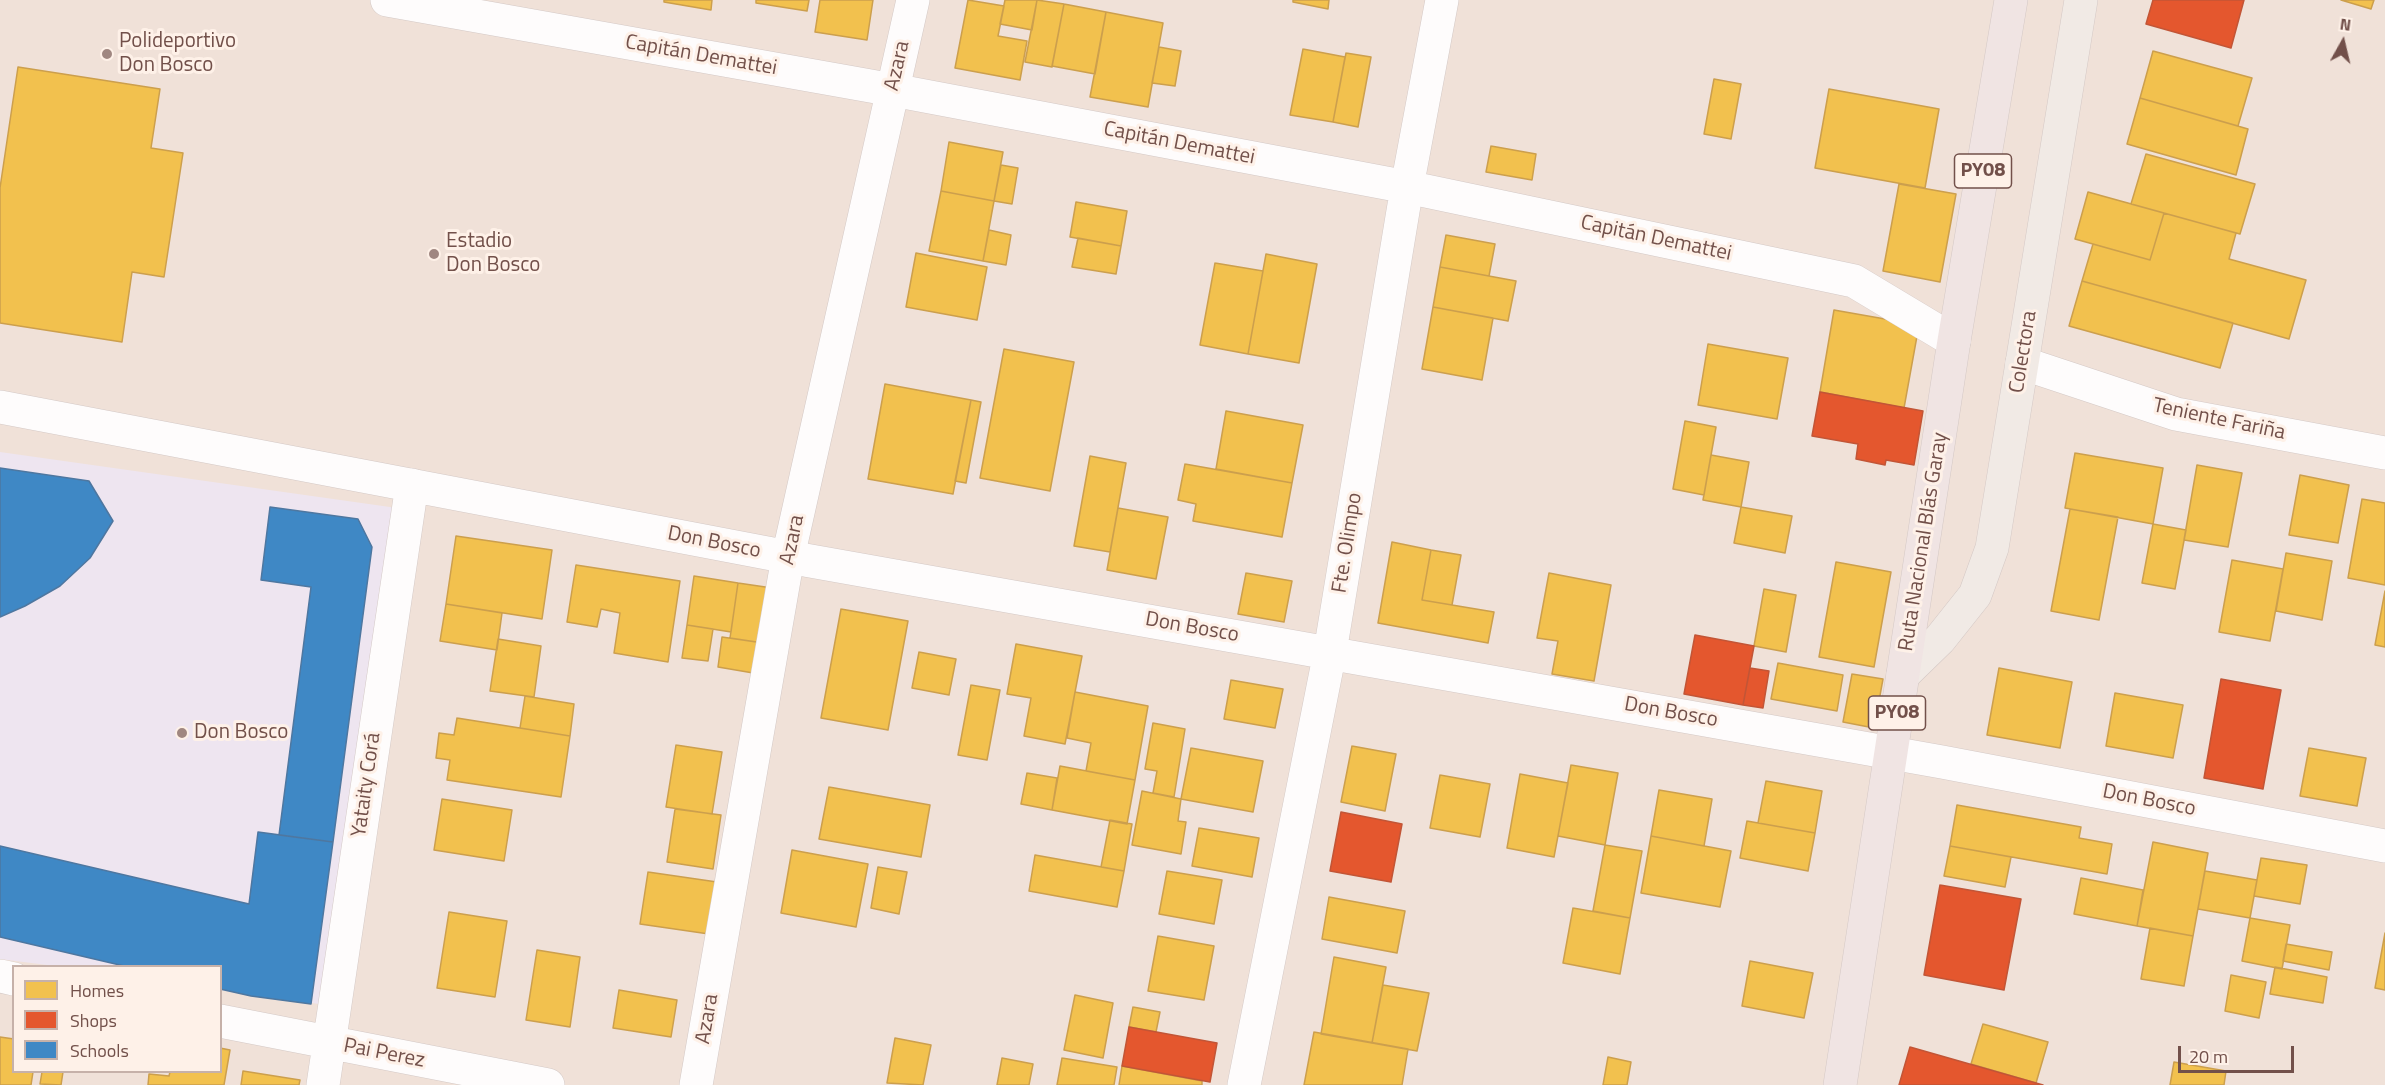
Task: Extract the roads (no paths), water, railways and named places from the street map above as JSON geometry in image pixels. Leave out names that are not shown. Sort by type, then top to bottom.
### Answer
[{"type":"highway","name":"Ruta Nacional Blás Garay","points":[[1840,1085],[1954,341],[2011,0]]},
{"type":"main road","name":"Colectora","points":[[1903,675],[1940,639],[1975,595],[1992,548],[2081,0]]},
{"type":"street","name":"Capitán Demattei","points":[[387,0],[469,7],[1407,187],[1854,281],[1954,341]]},
{"type":"street","name":"Azara","points":[[696,1085],[788,557],[913,0]]},
{"type":"street","name":"Fte. Olimpo","points":[[1244,1085],[1330,652],[1407,187],[1442,0]]},
{"type":"street","name":"Teniente Fariña","points":[[2022,363],[2176,414],[2385,453]]},
{"type":"street","name":"Don Bosco","points":[[0,407],[788,557],[1891,753],[2385,846]]},
{"type":"street","name":"Yataity Corá","points":[[323,1085],[412,485]]},
{"type":"street","name":"Pai Perez","points":[[222,1022],[548,1085]]},
{"type":"place","name":"Polideportivo Don Bosco","points":[[107,54]]},
{"type":"place","name":"Estadio Don Bosco","points":[[434,254]]},
{"type":"place","name":"Don Bosco","points":[[182,733]]}]
